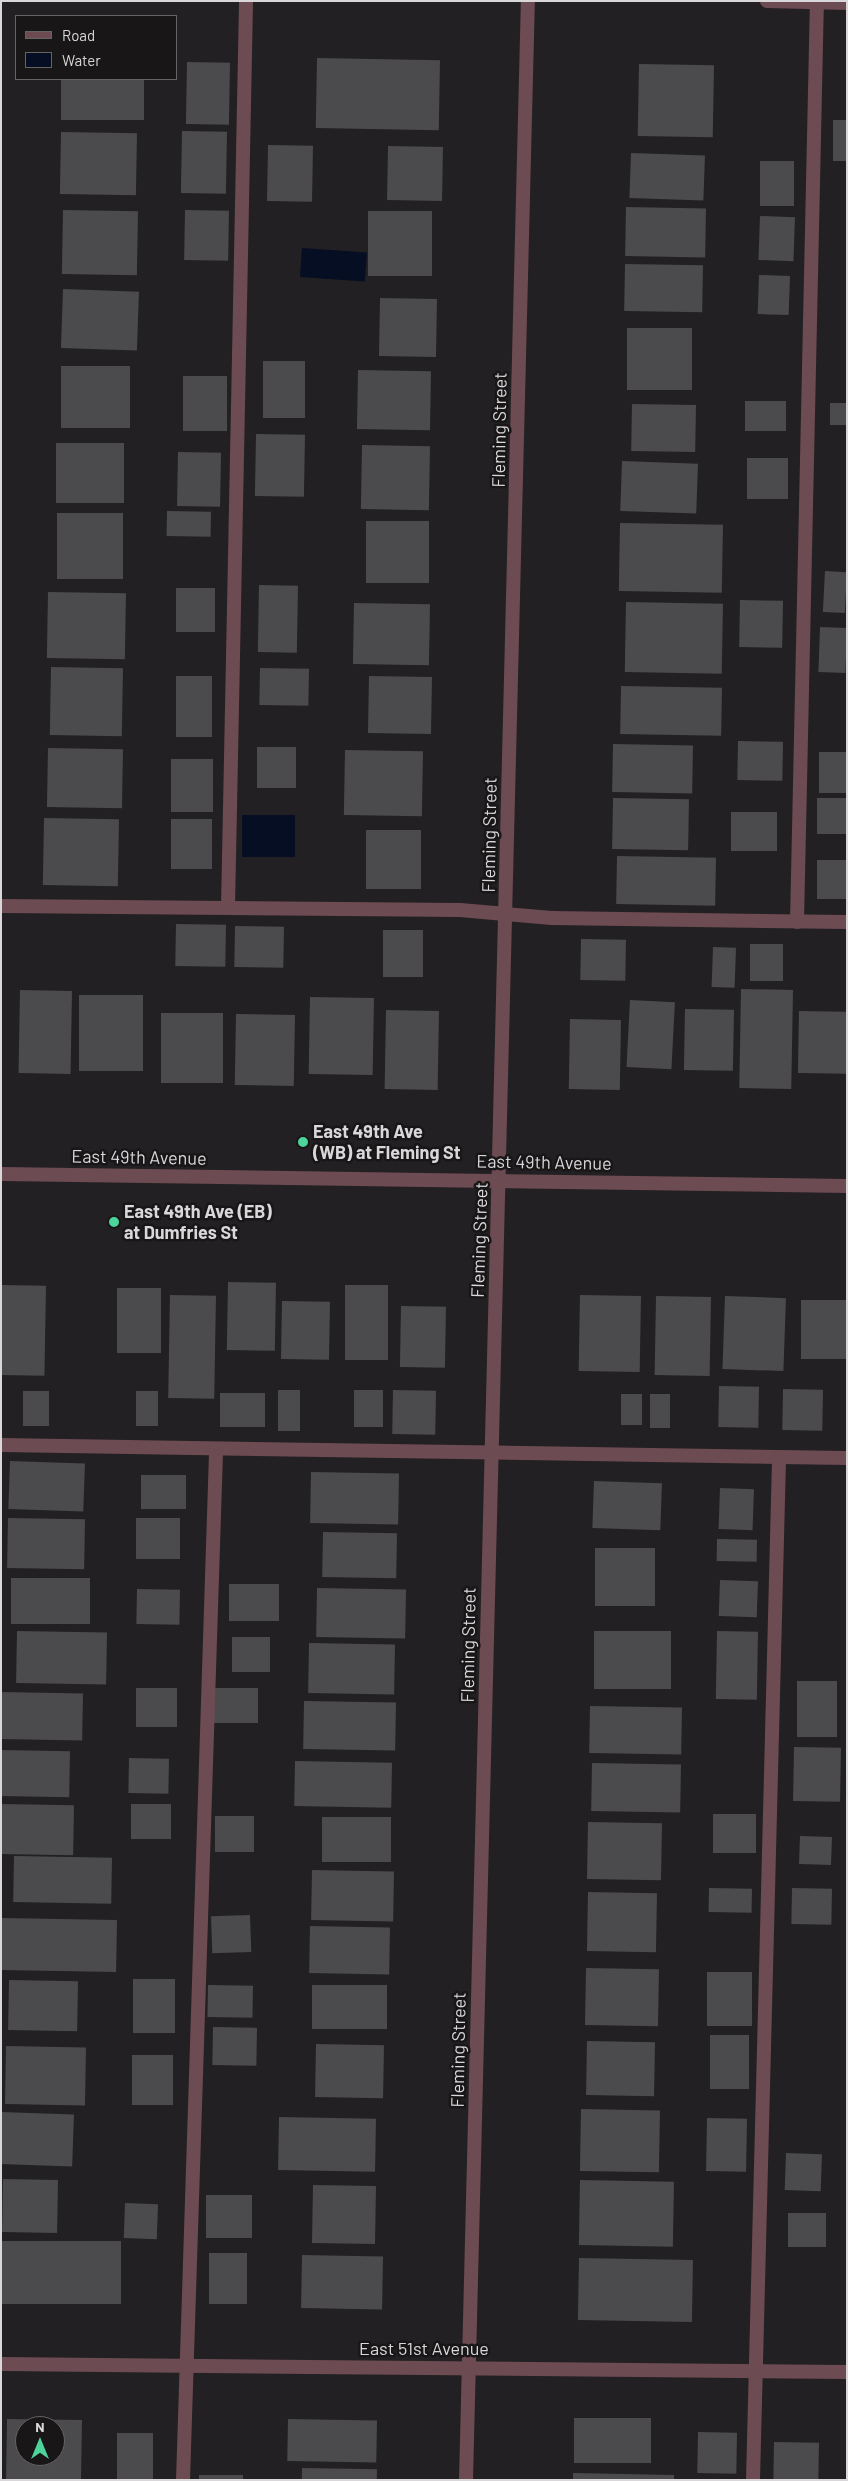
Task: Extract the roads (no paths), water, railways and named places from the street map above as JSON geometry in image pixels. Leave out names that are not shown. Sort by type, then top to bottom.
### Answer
[{"type":"street","points":[[228,908],[246,1]]},
{"type":"street","name":"Fleming Street","points":[[466,2480],[528,1]]},
{"type":"street","points":[[767,1],[847,3]]},
{"type":"street","points":[[797,922],[818,2]]},
{"type":"street","points":[[1,906],[228,908],[847,922]]},
{"type":"street","name":"East 49th Avenue","points":[[1,1174],[847,1186]]},
{"type":"street","points":[[1,1445],[216,1450],[847,1458]]},
{"type":"street","points":[[183,2480],[216,1450]]},
{"type":"street","points":[[753,2480],[779,1458]]},
{"type":"street","name":"East 51st Avenue","points":[[1,2364],[469,2366],[847,2372]]},
{"type":"water","points":[[302,248],[367,253],[365,281],[300,277]]},
{"type":"water","points":[[242,815],[295,815],[295,857],[242,857]]},
{"type":"place","name":"East 49th Ave (WB) at Fleming St","points":[[303,1142]]},
{"type":"place","name":"East 49th Ave (EB) at Dumfries St","points":[[114,1222]]}]
